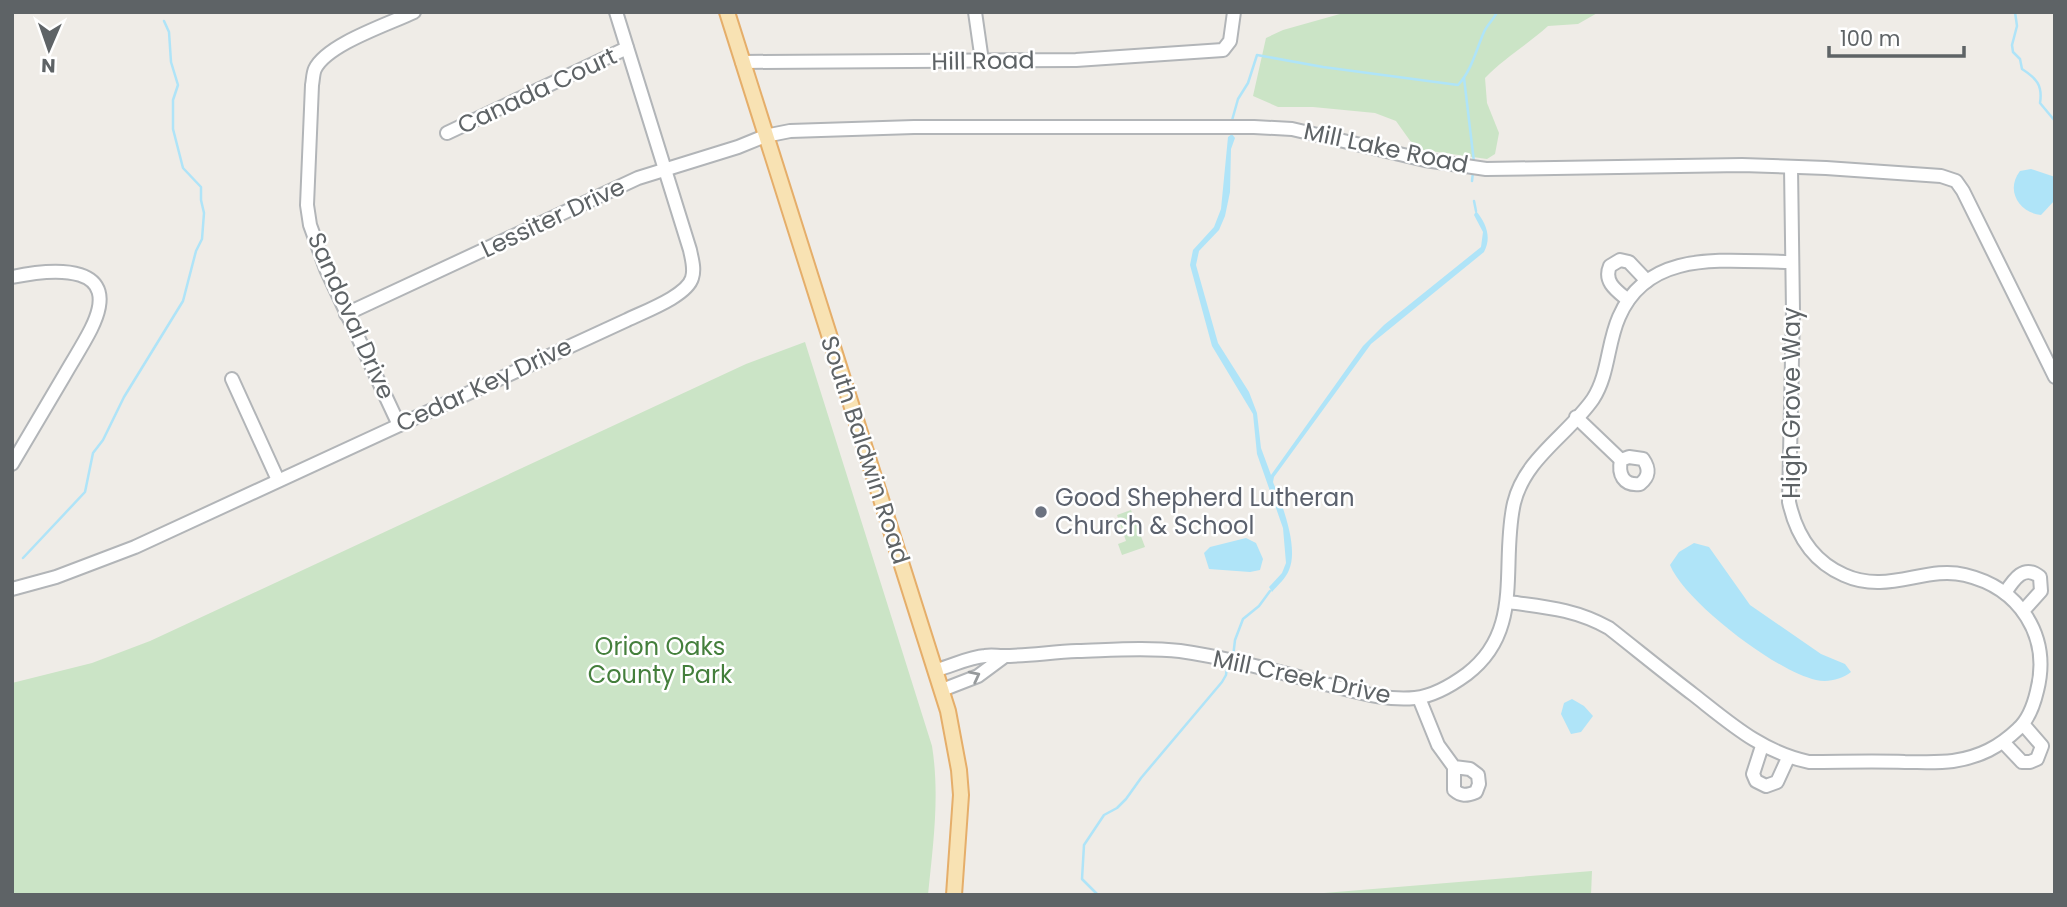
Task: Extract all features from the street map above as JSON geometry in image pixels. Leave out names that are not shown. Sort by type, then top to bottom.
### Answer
[{"type":"main road","name":"South Baldwin Road","points":[[727,12],[942,690],[955,746],[961,795],[954,895]]},
{"type":"street","name":"Sandoval Drive","points":[[399,425],[317,248],[307,205],[314,69],[324,57],[344,44],[414,12]]},
{"type":"street","name":"Cedar Key Drive","points":[[12,589],[56,577],[125,551],[627,320],[688,288],[694,265],[616,12]]},
{"type":"street","points":[[975,12],[982,61]]},
{"type":"street","name":"Hill Road","points":[[742,62],[1076,60],[1223,50],[1230,41],[1234,12]]},
{"type":"street","name":"Canada Court","points":[[447,133],[627,48]]},
{"type":"street","name":"Mill Lake Road","points":[[765,136],[790,131],[828,129],[1254,127],[1292,129],[1425,160],[1486,169],[1791,167],[1941,176],[1956,181],[1963,191],[2055,377]]},
{"type":"street","name":"Lessiter Drive","points":[[346,314],[638,178],[765,136]]},
{"type":"street","name":"High Grove Way","points":[[1508,602],[1567,610],[1609,628],[1729,723],[1762,746],[1788,758],[1809,762],[1947,762],[1974,758],[2004,743],[2023,724],[2035,699],[2040,677],[2040,651],[2028,618],[2005,593],[1994,585],[1964,574],[1949,573],[1889,583],[1868,582],[1846,576],[1826,565],[1806,545],[1794,524],[1789,502],[1793,311],[1791,167]]},
{"type":"street","points":[[1628,300],[1609,282],[1607,275],[1610,266],[1620,260],[1629,262],[1647,281]]},
{"type":"street","name":"Mill Creek Drive","points":[[936,670],[985,656],[1156,649],[1241,663],[1381,698],[1419,698],[1448,687],[1470,671],[1488,652],[1500,631],[1508,602],[1514,501],[1539,458],[1595,394],[1607,366],[1618,320],[1628,300],[1647,281],[1678,265],[1701,262],[1791,262]]},
{"type":"street","points":[[12,278],[45,272],[70,272],[86,276],[93,281],[99,296],[92,327],[12,464]]},
{"type":"street","points":[[232,379],[278,480]]},
{"type":"street","points":[[1576,417],[1621,460]]},
{"type":"street","points":[[2005,593],[2022,572],[2029,571],[2040,578],[2041,591],[2023,611]]},
{"type":"street","points":[[942,690],[978,676],[1005,656]]},
{"type":"street","points":[[1419,698],[1438,746],[1454,767]]},
{"type":"street","points":[[2004,743],[2022,762],[2037,759],[2042,746],[2023,724]]},
{"type":"street","points":[[1762,746],[1753,774],[1756,781],[1766,786],[1777,782],[1788,758]]},
{"type":"green space","points":[[1347,12],[1599,12],[1578,24],[1548,26],[1485,78],[1487,103],[1499,133],[1495,154],[1487,159],[1416,149],[1396,121],[1375,113],[1313,107],[1278,107],[1253,96],[1266,38],[1283,30]]},
{"type":"green space","name":"Orion Oaks County Park","points":[[805,342],[932,746],[936,802],[928,895],[12,895],[12,683],[92,663],[150,641],[746,364]]},
{"type":"green space","points":[[1131,510],[1145,547],[1122,555],[1118,544],[1126,541],[1117,515]]},
{"type":"green space","points":[[1592,871],[1591,895],[1204,895],[1324,893]]},
{"type":"water","points":[[1232,134],[1235,138],[1231,149],[1230,192],[1225,216],[1219,230],[1199,251],[1196,265],[1218,343],[1249,392],[1257,413],[1261,448],[1271,475],[1363,346],[1384,325],[1481,247],[1483,232],[1474,215],[1476,211],[1483,220],[1488,236],[1484,252],[1371,344],[1274,477],[1273,482],[1291,538],[1292,561],[1288,573],[1272,592],[1269,587],[1282,573],[1286,563],[1283,528],[1257,454],[1253,414],[1212,346],[1190,265],[1193,250],[1214,227],[1221,209],[1228,137]]},
{"type":"water","points":[[2031,169],[2055,177],[2055,200],[2041,215],[2026,210],[2014,193],[2020,171]]},
{"type":"water","points":[[1246,538],[1256,543],[1263,559],[1260,570],[1250,572],[1209,569],[1204,553],[1210,547]]},
{"type":"water","points":[[1694,543],[1709,547],[1750,605],[1821,654],[1845,664],[1851,672],[1835,680],[1825,681],[1799,674],[1757,650],[1713,616],[1679,580],[1670,565],[1679,552]]},
{"type":"water","points":[[1572,699],[1584,706],[1593,716],[1581,732],[1571,734],[1561,714],[1564,703]]},
{"type":"waterway","points":[[1231,124],[1238,99],[1248,83],[1257,55],[1323,67],[1458,85],[1470,66],[1485,29],[1497,12]]},
{"type":"waterway","points":[[2015,12],[2017,26],[2013,52],[2020,59],[2022,69],[2037,83],[2040,103],[2055,121]]},
{"type":"waterway","points":[[23,558],[85,492],[93,453],[183,301],[196,251],[202,239],[204,213],[201,187],[183,168],[173,129],[173,100],[178,85],[171,62],[169,32],[164,21]]},
{"type":"waterway","points":[[1464,78],[1474,162]]},
{"type":"waterway","points":[[1472,181],[1473,172]]},
{"type":"waterway","points":[[1474,201],[1476,211]]},
{"type":"waterway","points":[[1233,657],[1235,640],[1243,619],[1259,606],[1270,591]]},
{"type":"waterway","points":[[1098,895],[1082,879],[1084,845],[1104,815],[1126,799],[1222,682],[1227,665]]},
{"type":"place","name":"Good Shepherd Lutheran Church & School","points":[[1041,512]]}]
